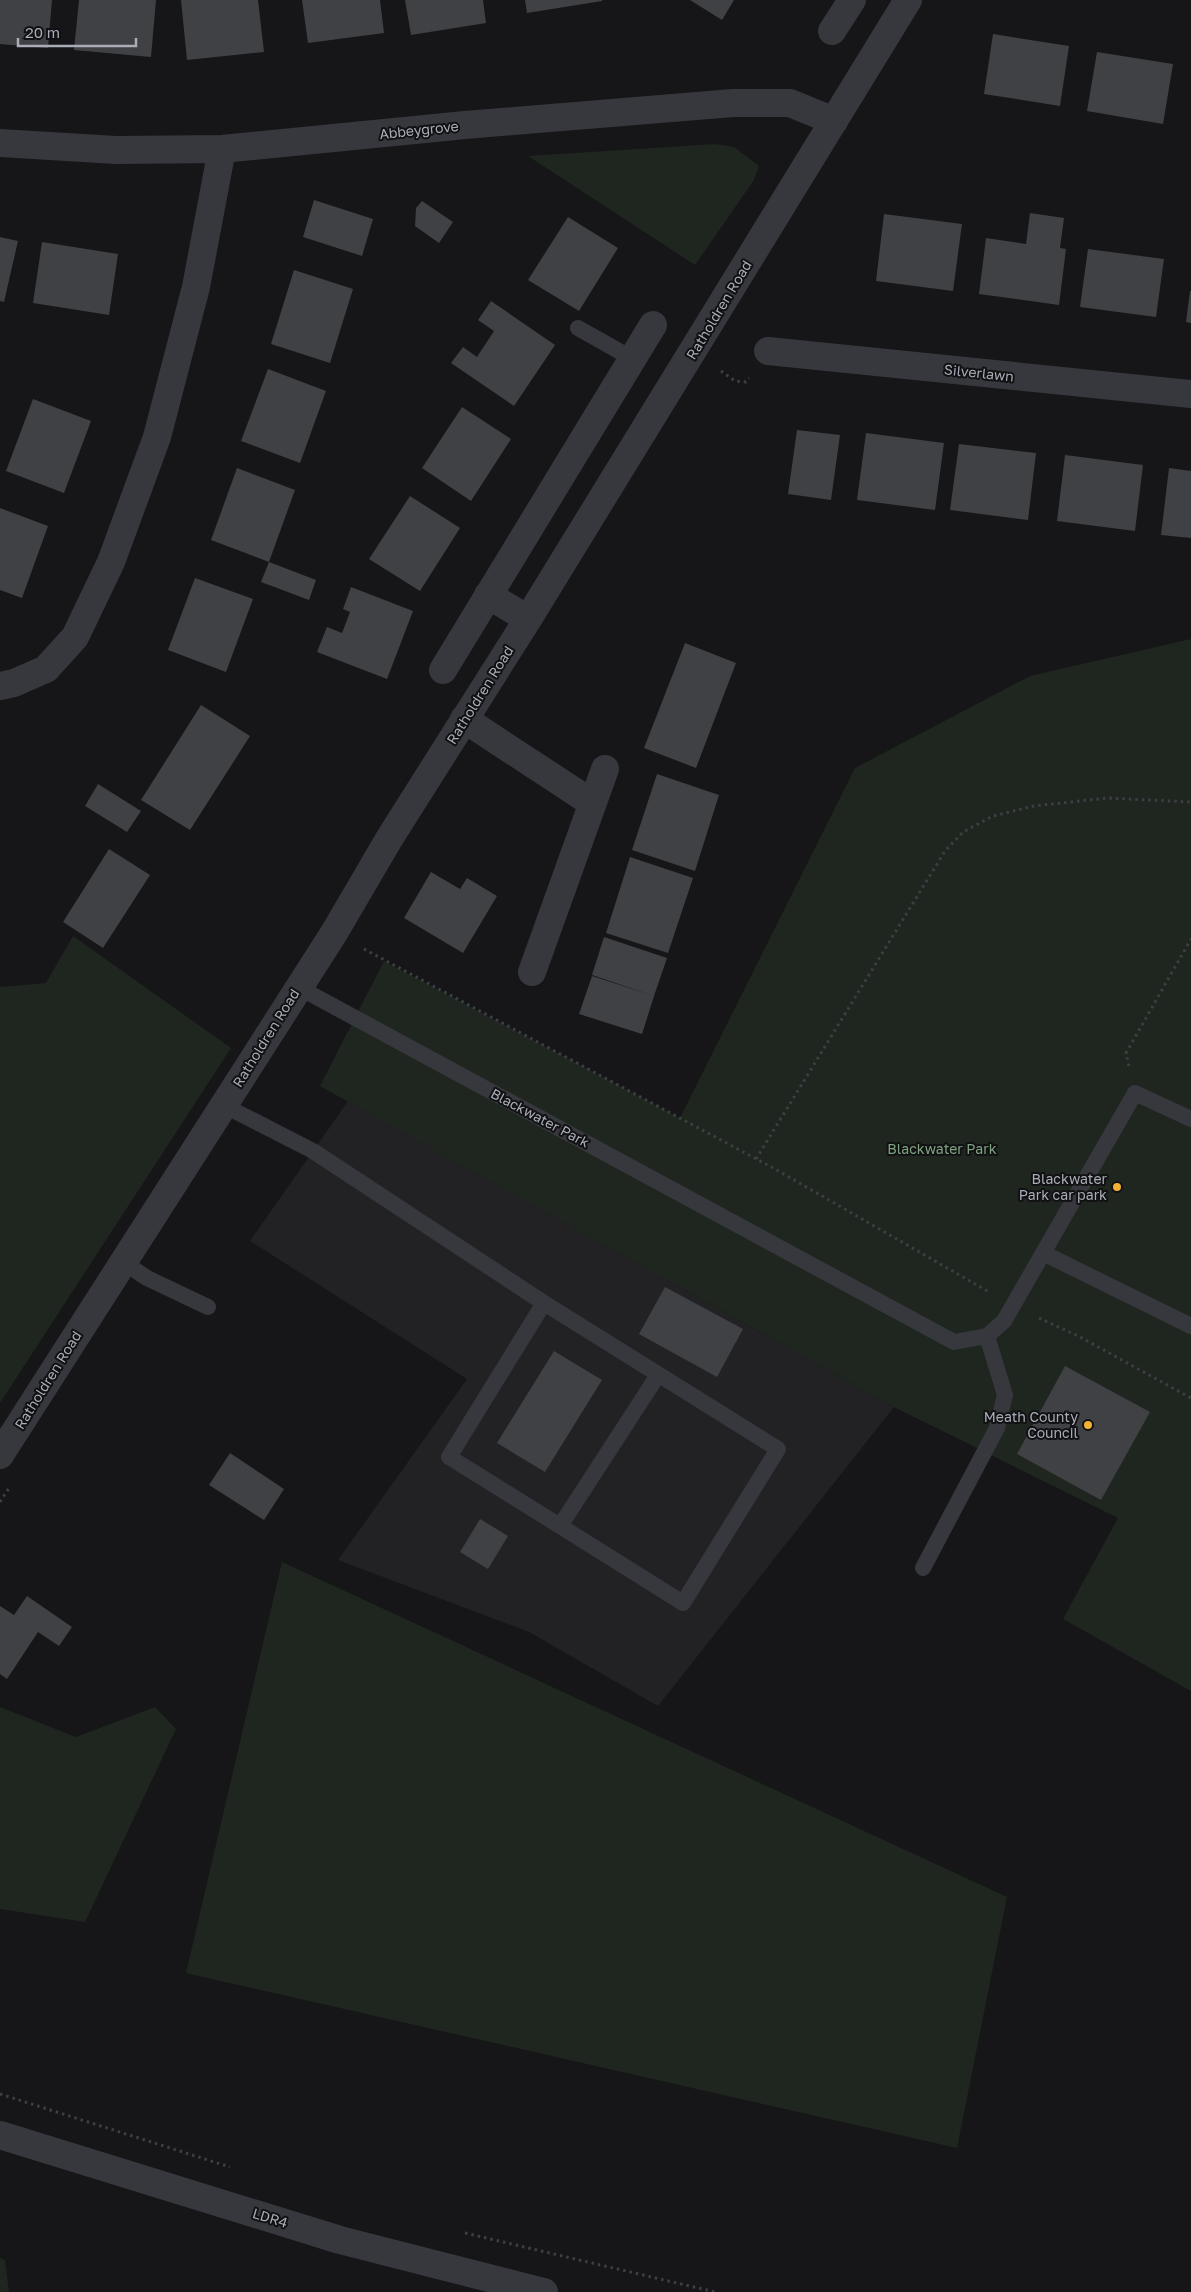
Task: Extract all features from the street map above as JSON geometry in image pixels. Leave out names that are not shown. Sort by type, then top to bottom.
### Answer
[{"type":"street","points":[[832,31],[852,0]]},
{"type":"street","name":"Ratholdren Road","points":[[0,1455],[334,933],[389,839],[528,619],[908,0]]},
{"type":"street","name":"Abbeygrove","points":[[0,143],[116,150],[222,149],[456,126],[733,103],[790,103],[834,121]]},
{"type":"street","points":[[0,686],[14,683],[46,669],[75,638],[111,562],[159,428],[196,287],[222,149]]},
{"type":"street","points":[[443,670],[653,325]]},
{"type":"street","name":"Silverlawn","points":[[768,351],[1191,394]]},
{"type":"street","points":[[488,595],[528,619]]},
{"type":"street","points":[[464,719],[592,802]]},
{"type":"street","points":[[532,972],[605,769]]},
{"type":"street","name":"LDR4","points":[[0,2134],[340,2240],[544,2292]]},
{"type":"lane","points":[[578,328],[633,359]]},
{"type":"lane","name":"Blackwater Park","points":[[298,987],[954,1342],[987,1336]]},
{"type":"lane","points":[[923,1568],[997,1428],[1005,1395],[987,1336],[1004,1321],[1135,1093],[1191,1120]]},
{"type":"lane","points":[[223,1105],[314,1151],[544,1303],[778,1449],[684,1603],[449,1457],[544,1303]]},
{"type":"lane","points":[[1043,1253],[1191,1326]]},
{"type":"lane","points":[[123,1262],[147,1278],[208,1307]]},
{"type":"lane","points":[[560,1526],[658,1375]]},
{"type":"path","points":[[756,1159],[945,851],[964,832],[993,816],[1034,806],[1107,798],[1191,802]]},
{"type":"path","points":[[334,933],[756,1159],[988,1292]]},
{"type":"path","points":[[1135,1093],[1126,1054],[1191,939]]},
{"type":"path","points":[[1032,1314],[1080,1337],[1191,1398]]},
{"type":"path","points":[[0,2094],[233,2168]]},
{"type":"path","points":[[458,2232],[715,2292]]},
{"type":"shaded area","points":[[348,1101],[894,1407],[658,1706],[529,1632],[338,1560],[467,1379],[250,1241]]},
{"type":"green space","points":[[715,144],[734,147],[759,166],[754,180],[695,265],[528,156]]},
{"type":"green space","name":"Blackwater Park","points":[[1191,639],[1191,1691],[1063,1619],[1118,1518],[894,1407],[320,1086],[384,961],[680,1118],[855,768],[1030,676]]},
{"type":"green space","points":[[73,936],[231,1048],[0,1403],[0,987],[46,983]]},
{"type":"green space","points":[[282,1562],[1007,1897],[957,2148],[186,1973]]},
{"type":"green space","points":[[0,1707],[76,1737],[155,1707],[176,1729],[85,1922],[0,1909]]},
{"type":"green space","points":[[0,2258],[5,2260],[9,2292],[0,2292]]},
{"type":"building","points":[[0,0],[52,0],[48,48],[0,44]]},
{"type":"building","points":[[79,0],[156,0],[151,57],[74,50]]},
{"type":"building","points":[[181,0],[258,0],[264,52],[187,60]]},
{"type":"building","points":[[302,0],[380,0],[384,33],[308,43]]},
{"type":"building","points":[[405,0],[483,0],[486,23],[411,35]]},
{"type":"building","points":[[525,0],[602,0],[602,1],[527,13]]},
{"type":"building","points":[[690,0],[734,0],[722,20]]},
{"type":"building","points":[[993,34],[1069,46],[1060,106],[984,94]]},
{"type":"building","points":[[1097,52],[1173,64],[1163,124],[1087,111]]},
{"type":"building","points":[[314,200],[373,219],[362,256],[303,237]]},
{"type":"building","points":[[422,201],[453,222],[439,243],[415,226],[416,208]]},
{"type":"building","points":[[1030,213],[1064,218],[1060,248],[1066,249],[1059,305],[979,294],[986,238],[1026,244]]},
{"type":"building","points":[[884,214],[962,224],[953,291],[876,281]]},
{"type":"building","points":[[568,217],[618,248],[579,311],[528,280]]},
{"type":"building","points":[[0,237],[18,241],[4,302],[0,301]]},
{"type":"building","points":[[42,242],[118,254],[109,315],[33,303]]},
{"type":"building","points":[[1088,249],[1164,259],[1156,317],[1080,307]]},
{"type":"building","points":[[294,270],[353,289],[330,363],[271,344]]},
{"type":"building","points":[[1191,291],[1191,323],[1186,322]]},
{"type":"building","points":[[491,301],[555,345],[514,406],[451,363],[463,347],[477,357],[494,331],[478,320]]},
{"type":"building","points":[[268,369],[326,391],[300,463],[241,441]]},
{"type":"building","points":[[33,399],[91,421],[64,493],[6,471]]},
{"type":"building","points":[[462,407],[511,439],[471,501],[422,468]]},
{"type":"building","points":[[797,430],[840,435],[831,500],[788,494]]},
{"type":"building","points":[[866,433],[944,443],[935,510],[857,500]]},
{"type":"building","points":[[959,444],[1036,453],[1028,520],[950,510]]},
{"type":"building","points":[[1065,455],[1143,465],[1135,531],[1057,521]]},
{"type":"building","points":[[237,468],[295,490],[269,562],[211,540]]},
{"type":"building","points":[[1169,468],[1191,471],[1191,538],[1161,535]]},
{"type":"building","points":[[410,496],[460,528],[420,591],[369,559]]},
{"type":"building","points":[[0,508],[48,526],[22,598],[0,590]]},
{"type":"building","points":[[269,562],[316,580],[309,600],[261,582]]},
{"type":"building","points":[[195,578],[253,599],[226,672],[168,650]]},
{"type":"building","points":[[351,587],[413,611],[387,679],[317,652],[327,627],[342,633],[350,612],[343,609]]},
{"type":"building","points":[[685,643],[736,663],[696,768],[644,748]]},
{"type":"building","points":[[201,705],[250,736],[190,830],[141,800]]},
{"type":"building","points":[[657,774],[719,795],[695,871],[632,850]]},
{"type":"building","points":[[98,784],[141,811],[127,832],[85,806]]},
{"type":"building","points":[[109,849],[150,875],[103,948],[63,922]]},
{"type":"building","points":[[630,857],[693,878],[668,953],[606,933]]},
{"type":"building","points":[[431,872],[460,889],[467,878],[497,896],[463,953],[404,918]]},
{"type":"building","points":[[604,937],[667,958],[654,996],[592,975]]},
{"type":"building","points":[[592,976],[654,996],[642,1034],[579,1014]]},
{"type":"building","points":[[665,1287],[743,1329],[717,1377],[639,1334]]},
{"type":"building","points":[[554,1351],[602,1380],[545,1472],[497,1443]]},
{"type":"building","name":"Meath County Council","points":[[1065,1366],[1150,1412],[1101,1500],[1017,1454]]},
{"type":"building","points":[[230,1453],[284,1489],[264,1520],[209,1485]]},
{"type":"building","points":[[480,1519],[508,1536],[488,1569],[460,1552]]},
{"type":"building","points":[[27,1596],[72,1627],[59,1646],[38,1632],[7,1679],[0,1674],[0,1606],[14,1615]]},
{"type":"place","name":"Blackwater Park car park","points":[[1117,1187]]},
{"type":"place","name":"Meath County Council","points":[[1088,1425]]}]
